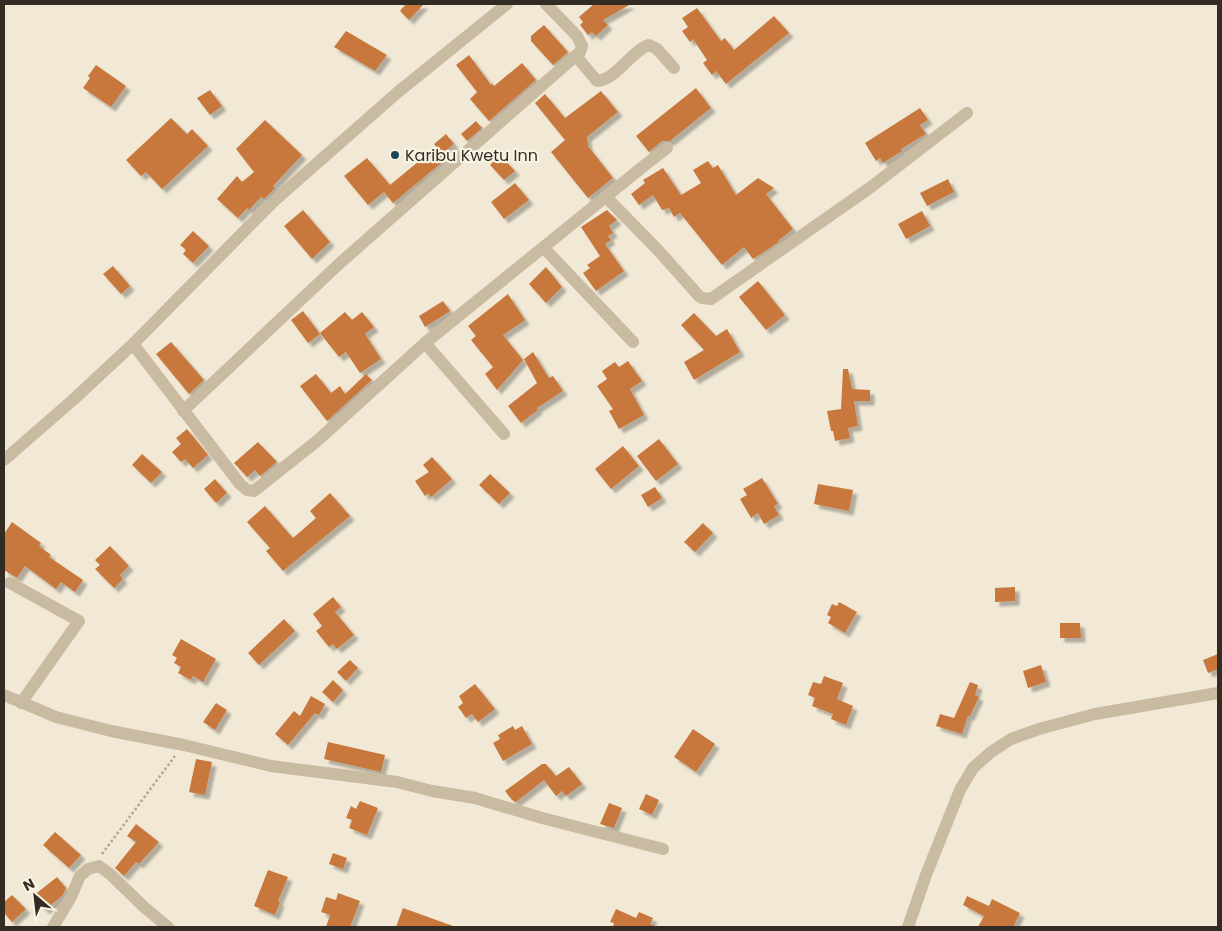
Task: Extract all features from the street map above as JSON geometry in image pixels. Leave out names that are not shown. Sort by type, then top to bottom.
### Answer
[{"type":"street","points":[[4,460],[133,344],[274,201],[398,92],[507,4]]},
{"type":"street","points":[[183,411],[340,263],[582,50],[581,43],[576,36],[546,4]]},
{"type":"street","points":[[576,56],[598,81],[606,79],[639,50],[649,45],[657,49],[674,68]]},
{"type":"street","points":[[606,197],[699,296],[711,299],[872,187],[967,113]]},
{"type":"street","points":[[133,344],[240,484],[250,492],[254,492],[318,441],[425,343],[667,148]]},
{"type":"street","points":[[544,248],[633,342]]},
{"type":"street","points":[[425,343],[504,434]]},
{"type":"street","points":[[10,583],[79,622],[21,703]]},
{"type":"street","points":[[908,927],[926,875],[960,790],[973,768],[991,752],[1011,739],[1095,714],[1218,694]]},
{"type":"street","points":[[4,695],[56,717],[111,731],[184,745],[272,766],[397,782],[475,798],[542,818],[620,836],[663,849]]},
{"type":"street","points":[[53,927],[71,897],[80,876],[92,867],[99,866],[168,927]]},
{"type":"path","points":[[92,867],[184,745]]},
{"type":"building","points":[[406,4],[424,4],[409,20],[400,11]]},
{"type":"building","points":[[594,4],[631,4],[603,20],[608,25],[596,36],[592,32],[588,35],[580,25],[583,22],[579,17]]},
{"type":"building","points":[[697,8],[721,41],[725,38],[734,50],[774,16],[789,33],[726,84],[716,71],[712,75],[703,63],[707,60],[693,39],[690,42],[682,31],[688,27],[682,18]]},
{"type":"building","points":[[544,25],[568,52],[553,65],[531,41],[531,36]]},
{"type":"building","points":[[346,31],[387,55],[375,71],[334,47]]},
{"type":"building","points":[[469,55],[491,85],[492,83],[494,86],[522,63],[536,80],[489,121],[470,99],[477,92],[456,65]]},
{"type":"building","points":[[96,65],[126,86],[111,107],[83,88],[90,78],[88,76]]},
{"type":"building","points":[[696,88],[711,108],[670,141],[662,141],[649,152],[636,136]]},
{"type":"building","points":[[210,90],[222,106],[210,115],[197,98]]},
{"type":"building","points":[[601,91],[618,112],[587,137],[588,146],[613,178],[588,198],[551,152],[565,140],[535,103],[545,94],[565,118]]},
{"type":"building","points":[[920,108],[928,120],[920,125],[926,134],[901,149],[902,151],[883,163],[880,158],[876,161],[865,143]]},
{"type":"building","points":[[171,118],[187,134],[192,129],[208,146],[162,189],[146,172],[141,176],[126,160]]},
{"type":"building","points":[[265,120],[302,155],[273,186],[275,188],[264,199],[261,197],[249,210],[247,208],[238,218],[217,199],[237,176],[242,182],[254,172],[236,149]]},
{"type":"building","points":[[476,121],[482,128],[467,141],[461,134]]},
{"type":"building","points":[[446,134],[454,144],[442,154],[434,144]]},
{"type":"building","points":[[435,148],[445,160],[393,203],[384,192],[368,205],[344,176],[367,158],[390,185]]},
{"type":"building","points":[[500,155],[515,171],[504,180],[490,165]]},
{"type":"building","points":[[708,161],[713,168],[718,165],[736,195],[758,178],[774,188],[766,194],[793,229],[779,242],[753,259],[744,247],[722,265],[680,213],[674,217],[669,208],[662,210],[653,195],[639,205],[631,194],[645,183],[643,180],[663,168],[681,195],[701,183],[693,170]]},
{"type":"building","points":[[948,179],[954,192],[927,206],[920,193]]},
{"type":"building","points":[[515,183],[529,200],[504,219],[491,202]]},
{"type":"building","points":[[303,210],[330,242],[312,259],[284,226]]},
{"type":"building","points":[[607,210],[617,220],[609,226],[613,233],[608,236],[611,240],[605,244],[624,271],[596,291],[583,273],[590,268],[587,265],[600,256],[581,227]]},
{"type":"building","points":[[922,211],[930,226],[906,239],[898,224]]},
{"type":"building","points":[[193,231],[209,246],[193,263],[183,254],[186,250],[180,245]]},
{"type":"building","points":[[113,266],[130,286],[121,294],[103,274]]},
{"type":"building","points":[[546,267],[562,287],[546,303],[529,284]]},
{"type":"building","points":[[758,281],[785,315],[766,330],[739,297]]},
{"type":"building","points":[[508,294],[525,320],[503,335],[523,360],[497,390],[485,374],[493,367],[471,340],[476,336],[468,326]]},
{"type":"building","points":[[443,301],[450,311],[425,327],[419,316]]},
{"type":"building","points":[[303,311],[320,334],[308,343],[291,320]]},
{"type":"building","points":[[345,312],[352,320],[362,312],[374,327],[365,334],[381,359],[360,373],[346,352],[339,357],[320,333]]},
{"type":"building","points":[[694,313],[716,336],[727,329],[740,352],[694,380],[684,362],[704,350],[681,325]]},
{"type":"building","points":[[171,342],[204,380],[189,394],[156,354]]},
{"type":"building","points":[[533,352],[549,378],[553,376],[563,391],[537,408],[538,410],[521,423],[508,406],[537,383],[524,359]]},
{"type":"building","points":[[628,361],[642,381],[630,389],[644,415],[619,429],[609,411],[613,409],[597,386],[607,379],[602,371],[615,362],[619,367]]},
{"type":"building","points":[[843,369],[848,369],[852,389],[870,390],[870,401],[854,401],[858,426],[848,428],[850,438],[835,441],[827,411],[841,409]]},
{"type":"building","points":[[316,374],[331,393],[340,386],[345,394],[366,374],[372,380],[327,421],[300,386]]},
{"type":"building","points":[[187,429],[208,455],[193,468],[185,459],[181,462],[172,452],[181,444],[176,438]]},
{"type":"building","points":[[659,439],[678,464],[656,481],[637,456]]},
{"type":"building","points":[[258,442],[277,462],[260,476],[255,470],[247,477],[234,463]]},
{"type":"building","points":[[623,446],[639,466],[611,489],[595,469]]},
{"type":"building","points":[[142,454],[162,472],[151,483],[132,465]]},
{"type":"building","points":[[432,457],[452,479],[431,497],[428,493],[425,496],[415,481],[429,472],[423,465]]},
{"type":"building","points":[[490,474],[510,493],[499,504],[479,485]]},
{"type":"building","points":[[762,478],[778,504],[774,506],[779,515],[764,524],[758,513],[751,518],[740,499],[747,495],[743,489]]},
{"type":"building","points":[[215,479],[227,493],[216,503],[204,489]]},
{"type":"building","points":[[818,484],[853,490],[849,511],[814,504]]},
{"type":"building","points":[[655,487],[662,498],[648,507],[641,495]]},
{"type":"building","points":[[330,493],[350,516],[283,571],[266,551],[270,548],[247,522],[265,506],[293,538],[316,518],[310,511]]},
{"type":"building","points":[[12,522],[41,543],[39,546],[51,555],[49,557],[83,580],[75,592],[61,582],[56,589],[25,566],[17,578],[4,570],[4,534]]},
{"type":"building","points":[[703,523],[713,533],[695,552],[684,542]]},
{"type":"building","points":[[110,546],[129,566],[120,575],[123,579],[114,588],[95,569],[100,565],[95,560]]},
{"type":"building","points":[[1015,587],[1015,601],[995,602],[995,588]]},
{"type":"building","points":[[333,597],[341,607],[335,612],[354,635],[337,649],[333,644],[329,647],[316,631],[322,626],[313,614]]},
{"type":"building","points":[[839,602],[857,612],[845,633],[828,623],[831,617],[827,615],[832,604],[837,606]]},
{"type":"building","points":[[284,619],[295,631],[259,665],[248,653]]},
{"type":"building","points":[[1060,623],[1080,623],[1081,638],[1060,638]]},
{"type":"building","points":[[181,639],[216,659],[203,682],[193,676],[191,680],[178,673],[181,667],[174,663],[177,658],[172,655]]},
{"type":"building","points":[[1218,654],[1218,669],[1208,673],[1203,660]]},
{"type":"building","points":[[350,660],[358,668],[346,681],[337,672]]},
{"type":"building","points":[[1041,665],[1046,682],[1028,688],[1023,671]]},
{"type":"building","points":[[824,676],[843,683],[837,699],[853,706],[846,725],[831,719],[833,714],[812,706],[815,698],[808,695],[813,682],[821,684]]},
{"type":"building","points":[[333,680],[343,690],[333,702],[322,692]]},
{"type":"building","points":[[970,682],[978,685],[975,695],[979,697],[970,716],[968,716],[962,734],[936,726],[940,714],[954,718]]},
{"type":"building","points":[[475,684],[495,709],[478,722],[472,714],[466,718],[458,707],[463,703],[459,696]]},
{"type":"building","points":[[311,696],[325,704],[319,715],[315,713],[288,745],[275,734],[294,711],[300,716]]},
{"type":"building","points":[[216,703],[227,710],[215,730],[203,722]]},
{"type":"building","points":[[513,726],[515,730],[522,726],[532,744],[503,761],[493,743],[500,739],[498,735]]},
{"type":"building","points":[[693,729],[715,744],[696,772],[674,757]]},
{"type":"building","points":[[328,742],[385,755],[381,772],[324,759]]},
{"type":"building","points":[[196,759],[212,762],[205,795],[189,792]]},
{"type":"building","points":[[542,764],[546,764],[556,776],[569,767],[582,784],[566,796],[562,791],[556,796],[544,780],[516,802],[512,800],[505,791]]},
{"type":"building","points":[[646,794],[659,800],[652,815],[639,809]]},
{"type":"building","points":[[360,801],[378,808],[367,835],[349,828],[352,820],[346,818],[351,806],[356,809]]},
{"type":"building","points":[[609,803],[622,808],[614,828],[600,824]]},
{"type":"building","points":[[136,824],[159,842],[139,864],[136,862],[124,876],[115,868],[136,842],[127,836]]},
{"type":"building","points":[[55,832],[81,855],[69,868],[43,845]]},
{"type":"building","points":[[333,853],[347,858],[343,869],[329,864]]},
{"type":"building","points":[[268,870],[288,877],[278,901],[280,902],[275,915],[254,906]]},
{"type":"building","points":[[57,877],[66,888],[63,895],[45,910],[33,896]]},
{"type":"building","points":[[338,893],[360,901],[350,927],[326,927],[330,915],[321,912],[326,897],[336,900]]},
{"type":"building","points":[[12,895],[26,909],[12,922],[4,913],[4,902]]},
{"type":"building","points":[[967,896],[989,906],[992,899],[1020,913],[1013,927],[978,927],[984,916],[963,905]]},
{"type":"building","points":[[403,908],[453,926],[453,927],[396,927]]},
{"type":"building","points":[[616,909],[636,918],[639,912],[653,918],[650,924],[657,927],[613,927],[614,923],[610,922]]},
{"type":"place","name":"Karibu Kwetu Inn","points":[[395,155]]}]
